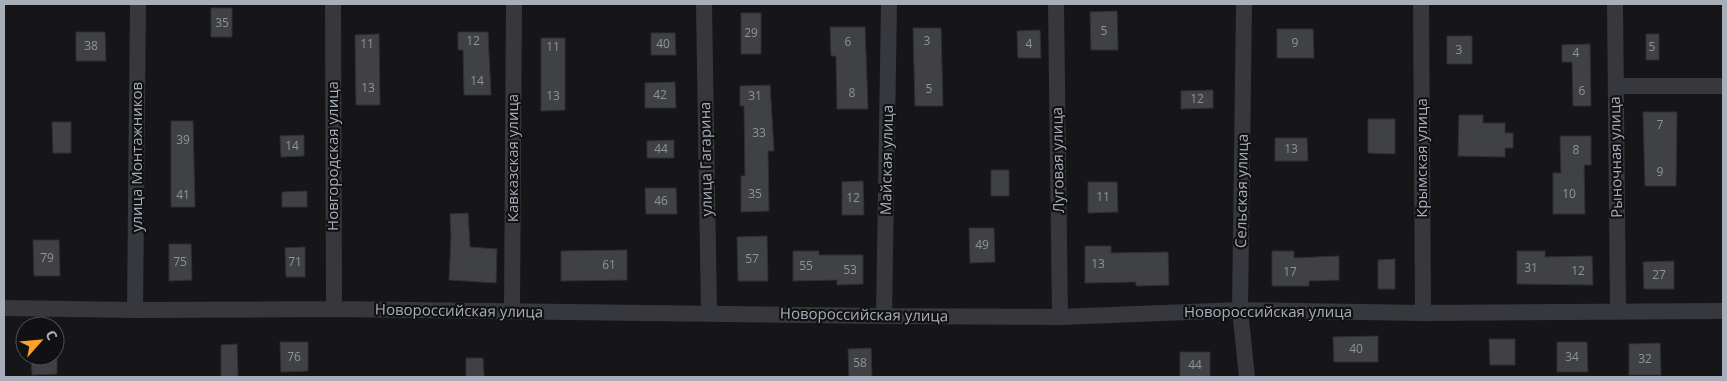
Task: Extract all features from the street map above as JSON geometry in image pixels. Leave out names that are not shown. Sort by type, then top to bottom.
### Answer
[{"type":"street","name":"улица Монтажников","points":[[135,310],[138,4]]},
{"type":"street","name":"Новгородская улица","points":[[333,4],[334,309]]},
{"type":"street","name":"Кавказская улица","points":[[512,311],[514,4]]},
{"type":"street","name":"улица Гагарина","points":[[704,4],[709,313]]},
{"type":"street","name":"Майская улица","points":[[884,316],[889,4]]},
{"type":"street","name":"Луговая улица","points":[[1056,4],[1060,316]]},
{"type":"street","name":"Сельская улица","points":[[1244,4],[1240,310],[1247,377]]},
{"type":"street","name":"Крымская улица","points":[[1421,4],[1424,313]]},
{"type":"street","name":"Рыночная улица","points":[[1615,4],[1618,310]]},
{"type":"street","points":[[1616,86],[1723,86]]},
{"type":"street","name":"Новороссийская улица","points":[[4,308],[135,310],[334,309],[884,316],[1060,316],[1240,310],[1424,313],[1618,310],[1723,311]]},
{"type":"building","points":[[211,8],[232,8],[232,37],[211,37]]},
{"type":"building","points":[[1117,11],[1118,50],[1091,50],[1090,12]]},
{"type":"building","points":[[741,13],[761,13],[761,54],[741,54]]},
{"type":"building","points":[[830,27],[865,27],[868,109],[837,109],[836,56],[831,56]]},
{"type":"building","points":[[913,28],[941,28],[943,106],[915,106]]},
{"type":"building","points":[[1277,29],[1313,29],[1314,58],[1277,58]]},
{"type":"building","points":[[1040,30],[1041,58],[1018,58],[1017,31]]},
{"type":"building","points":[[76,32],[105,32],[106,61],[76,61]]},
{"type":"building","points":[[458,32],[488,32],[491,95],[464,95],[463,50],[458,50]]},
{"type":"building","points":[[651,33],[675,33],[676,55],[651,55]]},
{"type":"building","points":[[379,34],[380,105],[356,105],[355,35]]},
{"type":"building","points":[[1646,34],[1659,34],[1659,60],[1646,60]]},
{"type":"building","points":[[1447,36],[1472,36],[1472,64],[1447,64]]},
{"type":"building","points":[[541,38],[565,38],[565,110],[541,111]]},
{"type":"building","points":[[1590,44],[1591,106],[1573,106],[1572,62],[1562,62],[1562,45]]},
{"type":"building","points":[[675,82],[676,108],[645,108],[645,83]]},
{"type":"building","points":[[770,85],[774,151],[768,151],[769,211],[741,212],[741,176],[745,176],[744,106],[740,106],[740,86]]},
{"type":"building","points":[[1213,90],[1213,108],[1181,109],[1181,91]]},
{"type":"building","points":[[1643,112],[1677,112],[1676,186],[1645,186]]},
{"type":"building","points":[[1459,115],[1483,115],[1483,123],[1505,123],[1505,133],[1513,133],[1513,148],[1505,148],[1505,157],[1458,156]]},
{"type":"building","points":[[1368,119],[1395,119],[1395,154],[1368,153]]},
{"type":"building","points":[[171,121],[193,121],[195,207],[171,207]]},
{"type":"building","points":[[52,122],[71,122],[71,153],[53,153]]},
{"type":"building","points":[[304,135],[304,156],[281,157],[280,136]]},
{"type":"building","points":[[1560,136],[1591,136],[1591,165],[1584,165],[1585,214],[1553,214],[1553,173],[1561,173]]},
{"type":"building","points":[[1275,138],[1307,138],[1308,161],[1275,161]]},
{"type":"building","points":[[674,140],[674,158],[647,158],[647,141]]},
{"type":"building","points":[[991,170],[1009,170],[1009,196],[991,196]]},
{"type":"building","points":[[863,181],[864,215],[842,215],[842,182]]},
{"type":"building","points":[[1088,182],[1117,182],[1118,212],[1088,213]]},
{"type":"building","points":[[645,188],[676,188],[677,214],[646,214]]},
{"type":"building","points":[[307,191],[307,207],[282,207],[282,192]]},
{"type":"building","points":[[468,213],[470,247],[497,249],[496,283],[449,280],[450,214]]},
{"type":"building","points":[[969,228],[994,228],[995,262],[970,263]]},
{"type":"building","points":[[767,236],[768,281],[738,281],[737,237]]},
{"type":"building","points":[[33,240],[59,240],[60,276],[34,276]]},
{"type":"building","points":[[169,244],[191,244],[192,280],[169,281]]},
{"type":"building","points":[[1085,246],[1111,246],[1111,253],[1168,252],[1169,285],[1136,286],[1136,282],[1085,283]]},
{"type":"building","points":[[305,247],[305,277],[286,277],[285,248]]},
{"type":"building","points":[[627,250],[627,280],[561,281],[561,251]]},
{"type":"building","points":[[793,251],[819,251],[819,255],[863,255],[863,284],[837,285],[837,280],[793,281]]},
{"type":"building","points":[[1272,251],[1294,251],[1294,258],[1339,256],[1339,280],[1309,281],[1309,286],[1272,286]]},
{"type":"building","points":[[1517,251],[1545,251],[1545,257],[1592,256],[1593,285],[1517,284]]},
{"type":"building","points":[[1395,259],[1395,289],[1378,289],[1378,260]]},
{"type":"building","points":[[1674,261],[1674,289],[1644,289],[1643,262]]},
{"type":"building","points":[[1378,336],[1378,362],[1334,362],[1333,337]]},
{"type":"building","points":[[1489,339],[1515,339],[1515,365],[1490,365]]},
{"type":"building","points":[[280,342],[308,342],[308,371],[281,372]]},
{"type":"building","points":[[1557,342],[1587,342],[1588,372],[1557,372]]},
{"type":"building","points":[[1660,343],[1661,375],[1629,375],[1629,344]]},
{"type":"building","points":[[237,344],[238,377],[221,377],[221,345]]},
{"type":"building","points":[[871,348],[872,377],[849,377],[848,349]]},
{"type":"building","points":[[1180,352],[1210,352],[1210,377],[1180,377]]},
{"type":"building","points":[[466,358],[483,358],[484,377],[466,377]]},
{"type":"building","points":[[32,366],[57,366],[57,374],[32,375]]}]
